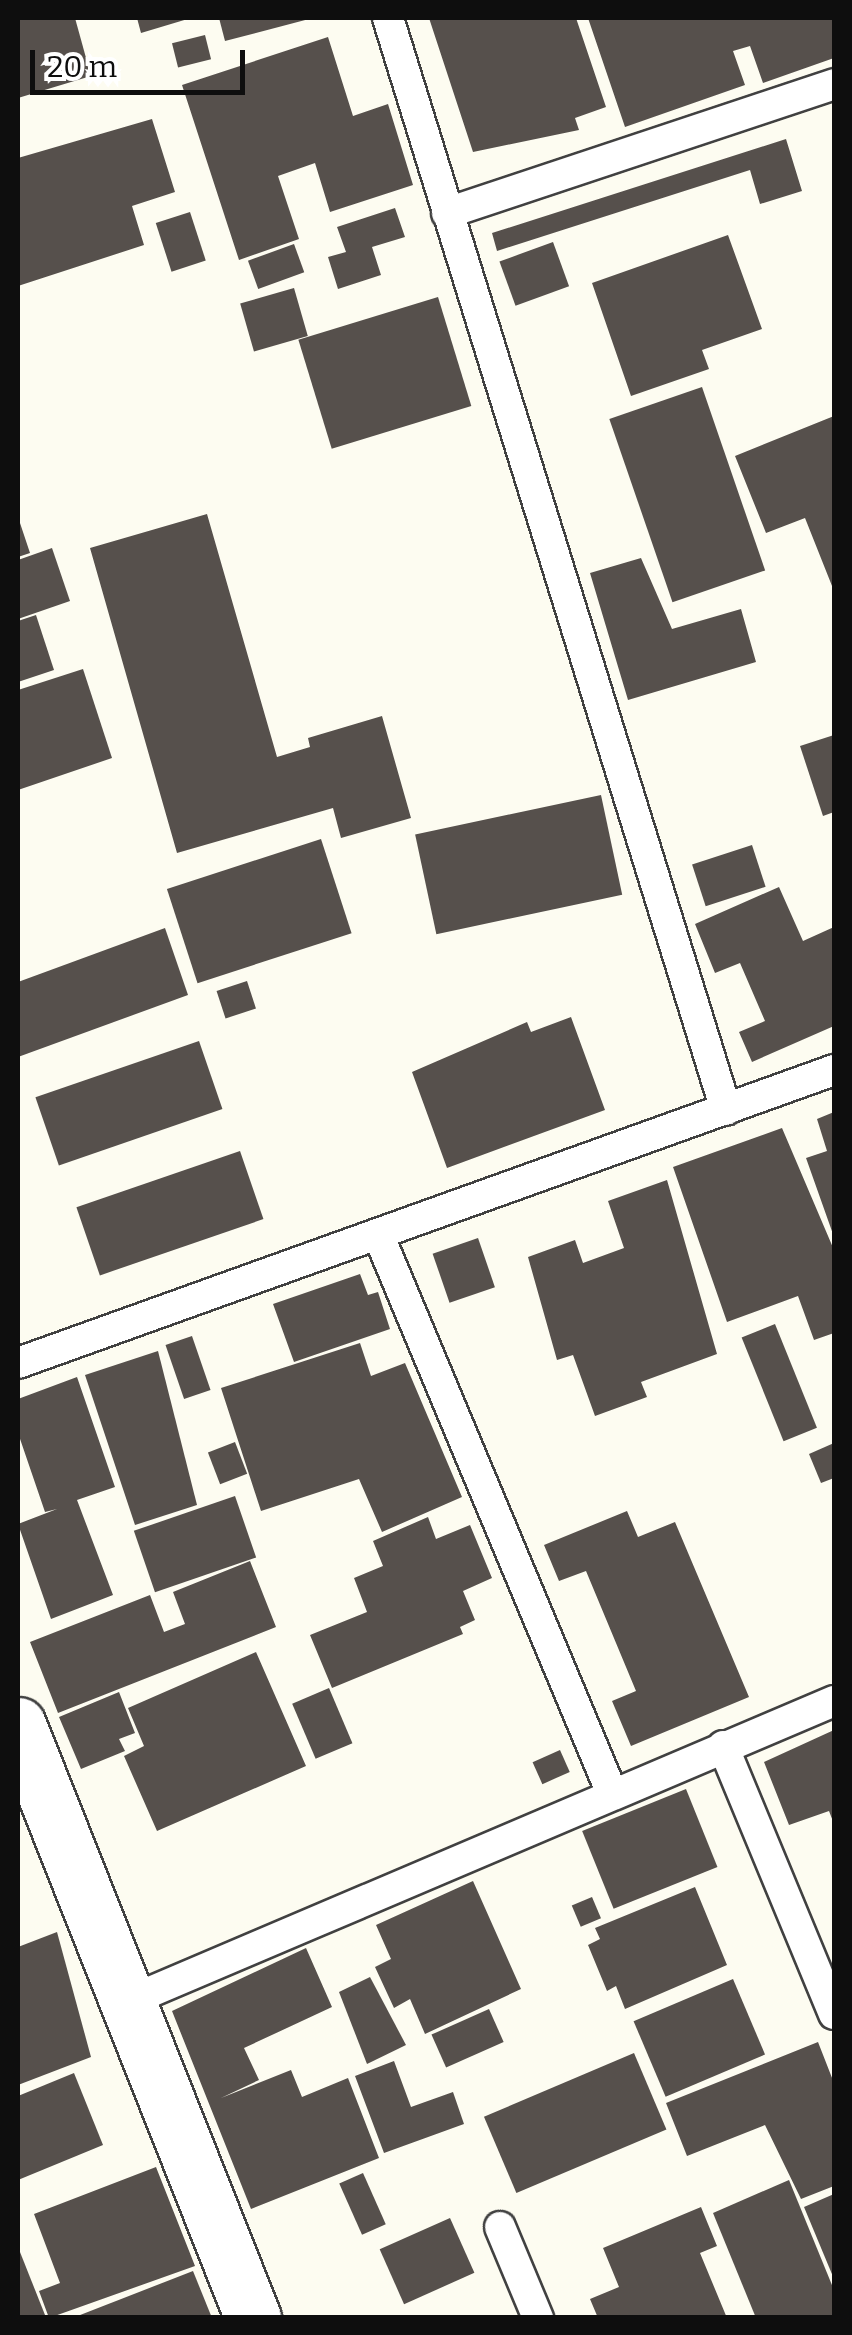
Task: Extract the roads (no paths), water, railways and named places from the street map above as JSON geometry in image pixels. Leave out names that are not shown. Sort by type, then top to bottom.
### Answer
[{"type":"street","points":[[18,1725],[253,2318]]},
{"type":"lane","points":[[388,18],[726,1110]]},
{"type":"lane","points":[[447,213],[834,84]]},
{"type":"lane","points":[[18,1362],[834,1070]]},
{"type":"lane","points":[[378,1234],[612,1790]]},
{"type":"lane","points":[[129,2001],[612,1790],[834,1701]]},
{"type":"lane","points":[[723,1746],[834,2014]]},
{"type":"lane","points":[[500,2227],[538,2318]]}]
